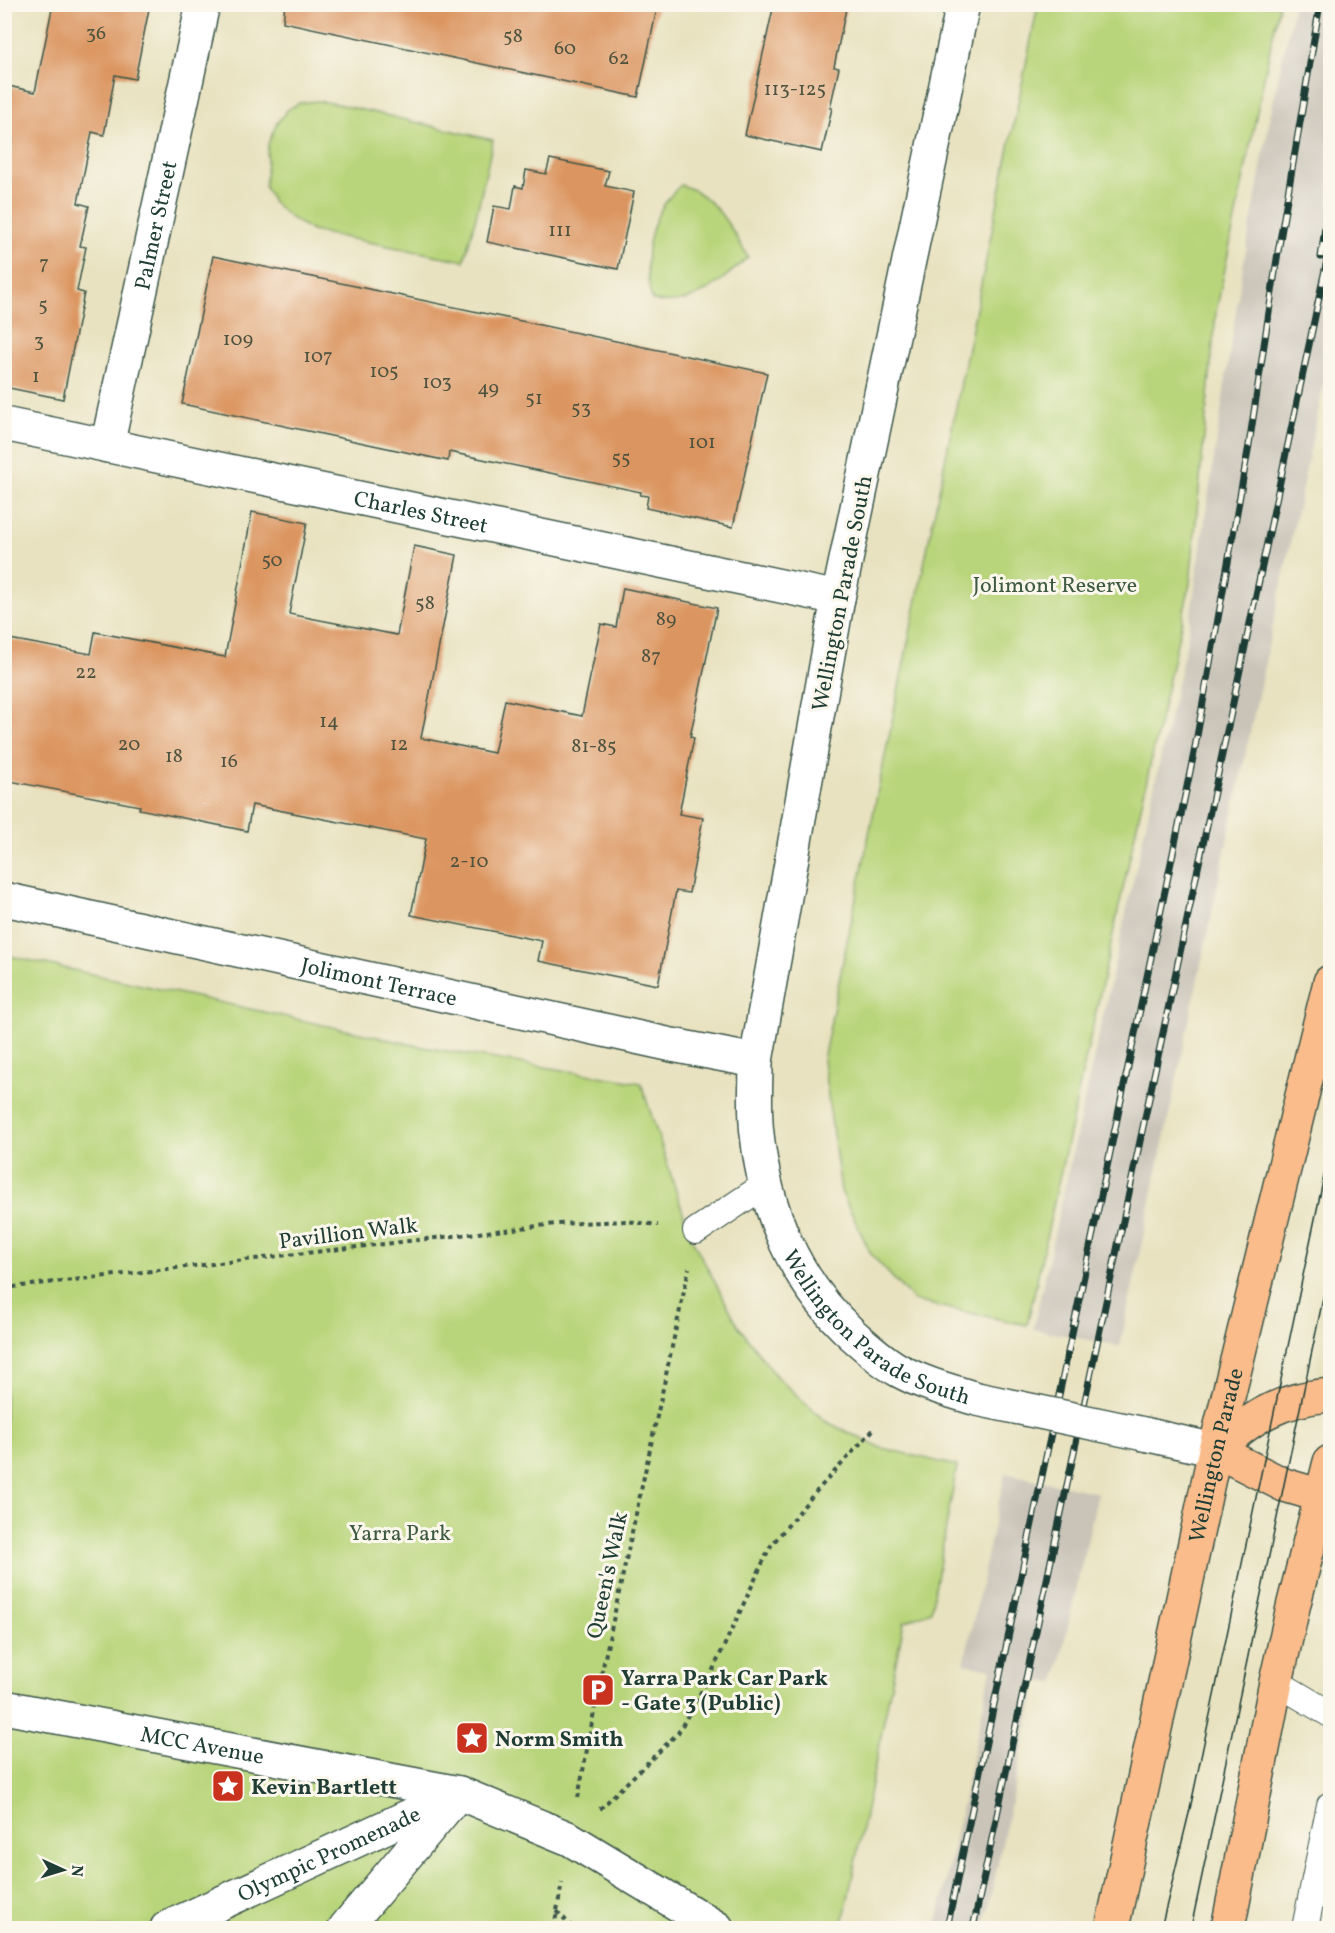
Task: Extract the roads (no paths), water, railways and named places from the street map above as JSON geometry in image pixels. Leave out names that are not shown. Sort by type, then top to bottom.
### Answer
[{"type":"main road","name":"Wellington Parade","points":[[1112,1929],[1215,1450],[1330,982]]},
{"type":"main road","points":[[1326,1497],[1284,1485],[1215,1450],[1244,1424],[1276,1407],[1302,1398],[1330,1395]]},
{"type":"main road","points":[[1228,1929],[1276,1682],[1294,1603],[1326,1497],[1330,1462]]},
{"type":"street","name":"Palmer Street","points":[[107,446],[203,4]]},
{"type":"street","name":"Wellington Parade South","points":[[963,4],[838,598],[756,1061],[756,1133],[765,1185],[772,1210],[790,1254],[806,1281],[834,1317],[874,1353],[900,1371],[938,1387],[977,1399],[1215,1450]]},
{"type":"street","name":"Charles Street","points":[[4,424],[838,598]]},
{"type":"street","name":"Jolimont Terrace","points":[[4,898],[672,1045],[756,1061]]},
{"type":"street","name":"MCC Avenue","points":[[4,1707],[459,1794],[570,1839],[717,1929]]},
{"type":"street","name":"Olympic Promenade","points":[[166,1929],[459,1794]]},
{"type":"street","points":[[345,1929],[459,1794]]},
{"type":"lane","points":[[696,1231],[765,1185]]},
{"type":"lane","points":[[1276,1682],[1330,1714]]},
{"type":"lane","points":[[1305,1929],[1330,1805]]},
{"type":"tram line","points":[[1161,1928],[1190,1809],[1330,1148]]},
{"type":"tram line","points":[[1191,1928],[1330,1265]]},
{"type":"railway","points":[[947,1928],[1194,753],[1249,445],[1278,252],[1320,4]]},
{"type":"railway","points":[[1321,257],[1330,190]]},
{"type":"railway","points":[[973,1928],[1330,246]]},
{"type":"place","name":"Yarra Park Car Park - Gate 3 (Public)","points":[[598,1690]]},
{"type":"place","name":"Norm Smith","points":[[472,1738]]},
{"type":"place","name":"Kevin Bartlett","points":[[228,1786]]},
{"type":"park label","name":"Jolimont Reserve","points":[[1055,584]]},
{"type":"park label","name":"Yarra Park","points":[[400,1532]]}]
